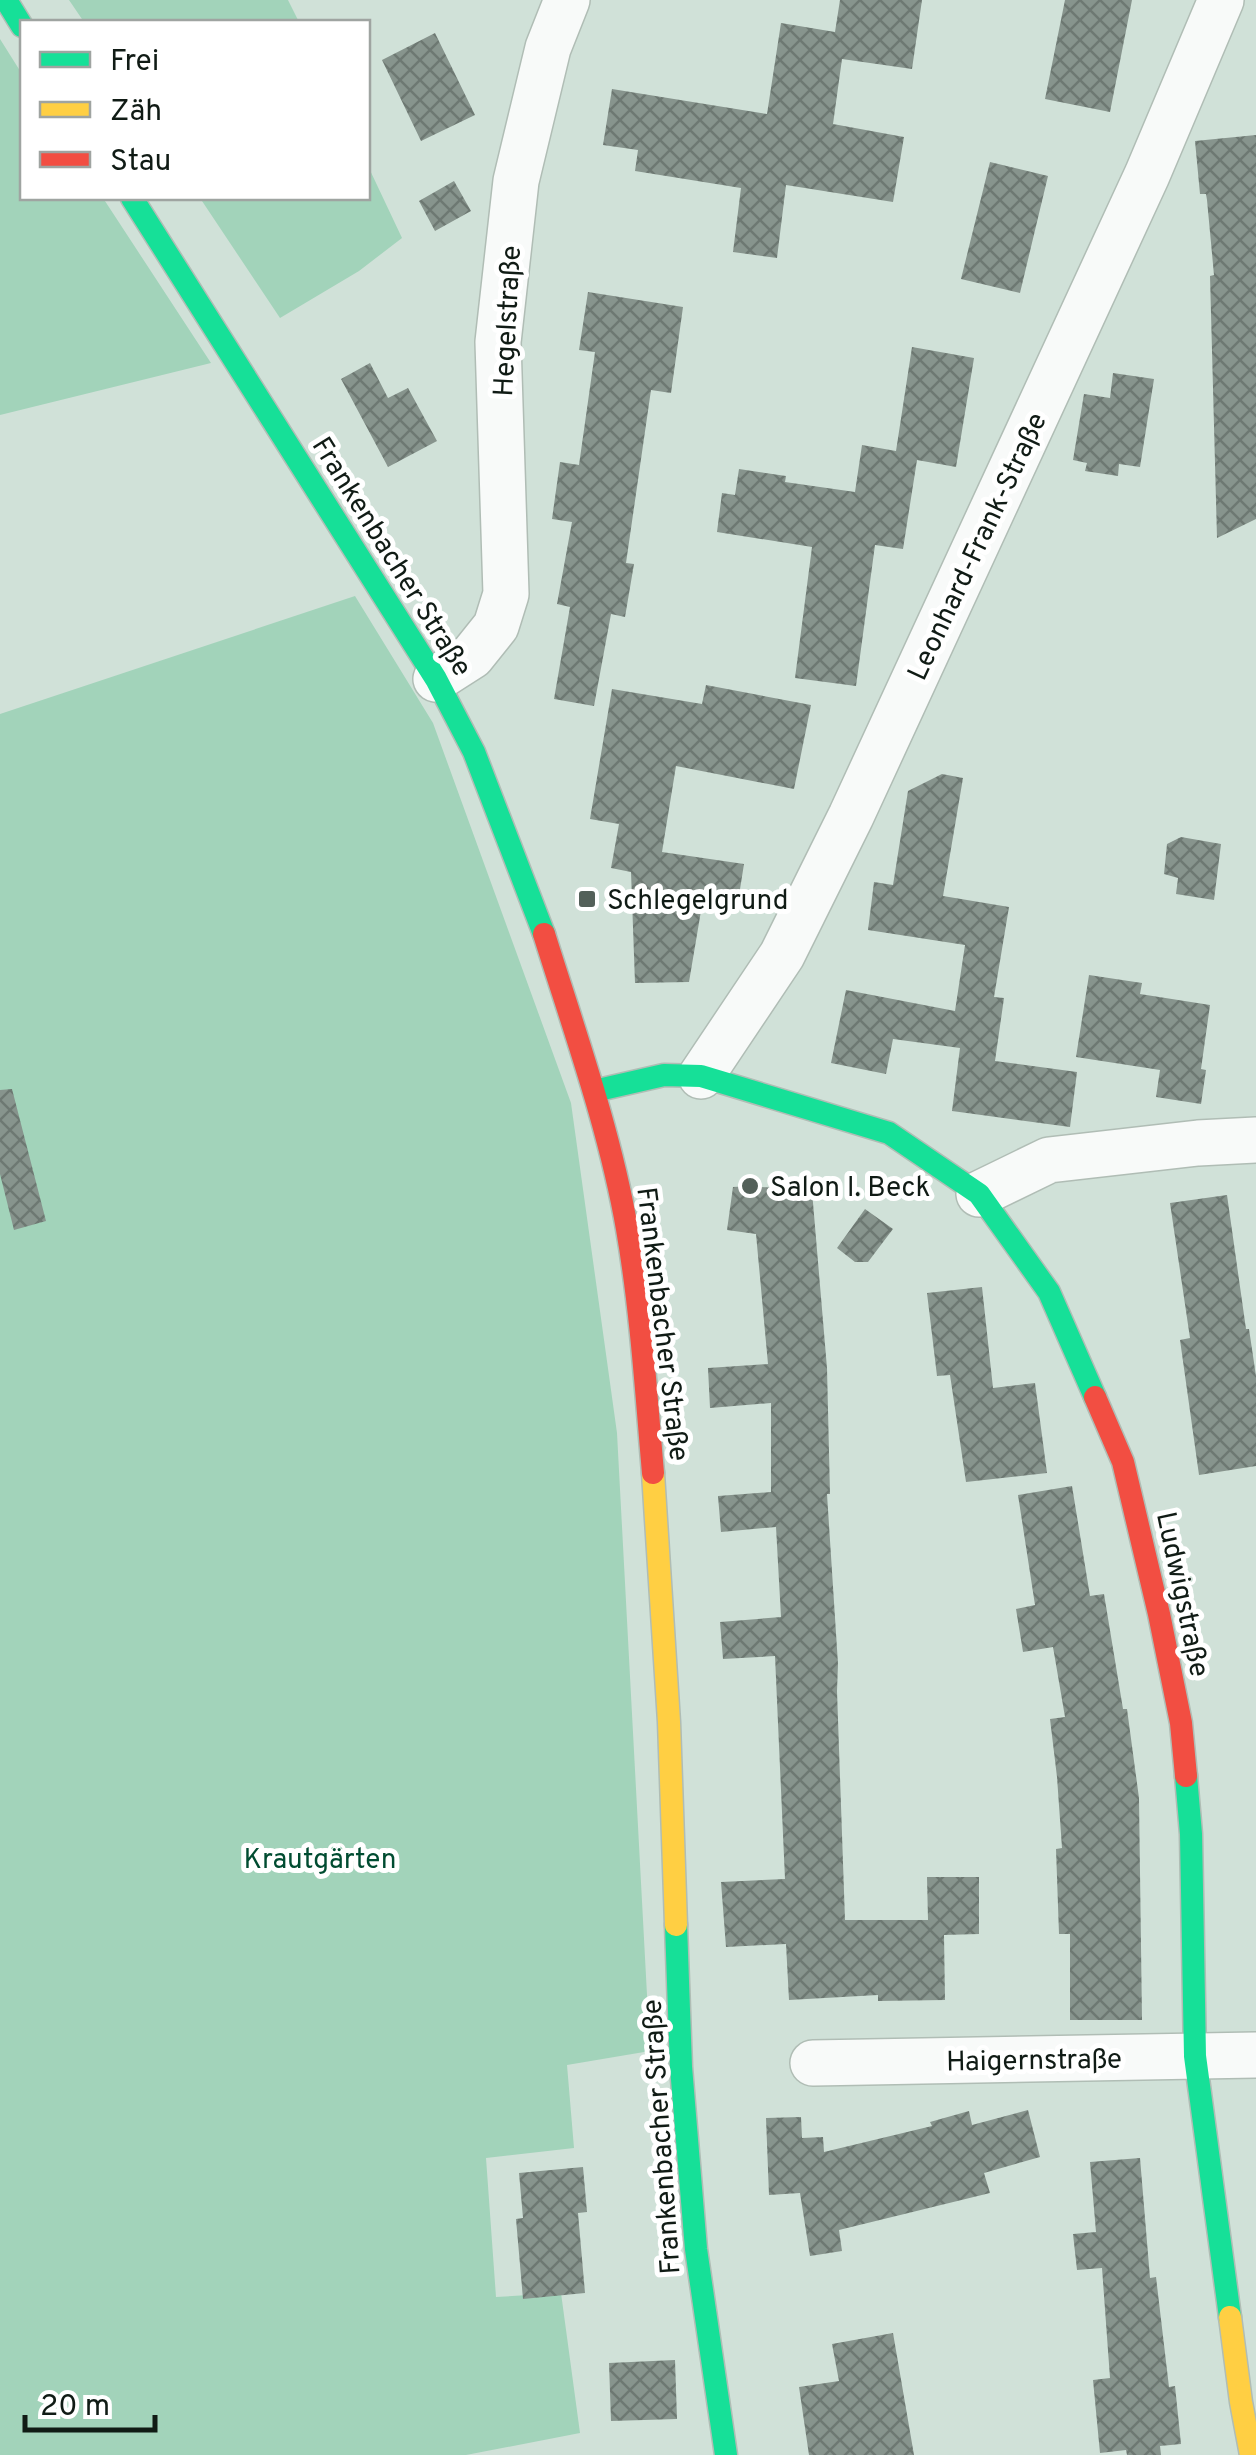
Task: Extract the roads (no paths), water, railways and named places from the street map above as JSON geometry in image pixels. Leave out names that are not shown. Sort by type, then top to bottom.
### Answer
[{"type":"main road","points":[[6,0],[20,23]]},
{"type":"main road","name":"Frankenbacher Straße","points":[[133,200],[364,562],[436,680],[474,752],[537,912],[594,1091],[627,1226],[640,1325],[669,1722],[682,2085],[696,2249],[726,2455]]},
{"type":"main road","name":"Ludwigstraße","points":[[594,1091],[664,1075],[701,1076],[889,1133],[979,1194],[1049,1292],[1124,1462],[1181,1723],[1190,1834],[1195,2056],[1240,2402],[1252,2455]]},
{"type":"street","name":"Hegelstraße","points":[[436,680],[472,656],[496,626],[506,594],[498,342],[516,181],[548,48],[567,0]]},
{"type":"street","name":"Leonhard-Frank-Straße","points":[[701,1076],[782,955],[834,850],[1147,175],[1222,0]]},
{"type":"street","points":[[979,1194],[1050,1160],[1198,1142],[1256,1140]]},
{"type":"street","name":"Haigernstraße","points":[[813,2062],[1256,2055]]},
{"type":"place","name":"Schlegelgrund","points":[[587,899]]},
{"type":"place","name":"Salon I. Beck","points":[[750,1186]]},
{"type":"park label","name":"Krautgärten","points":[[320,1858]]}]
